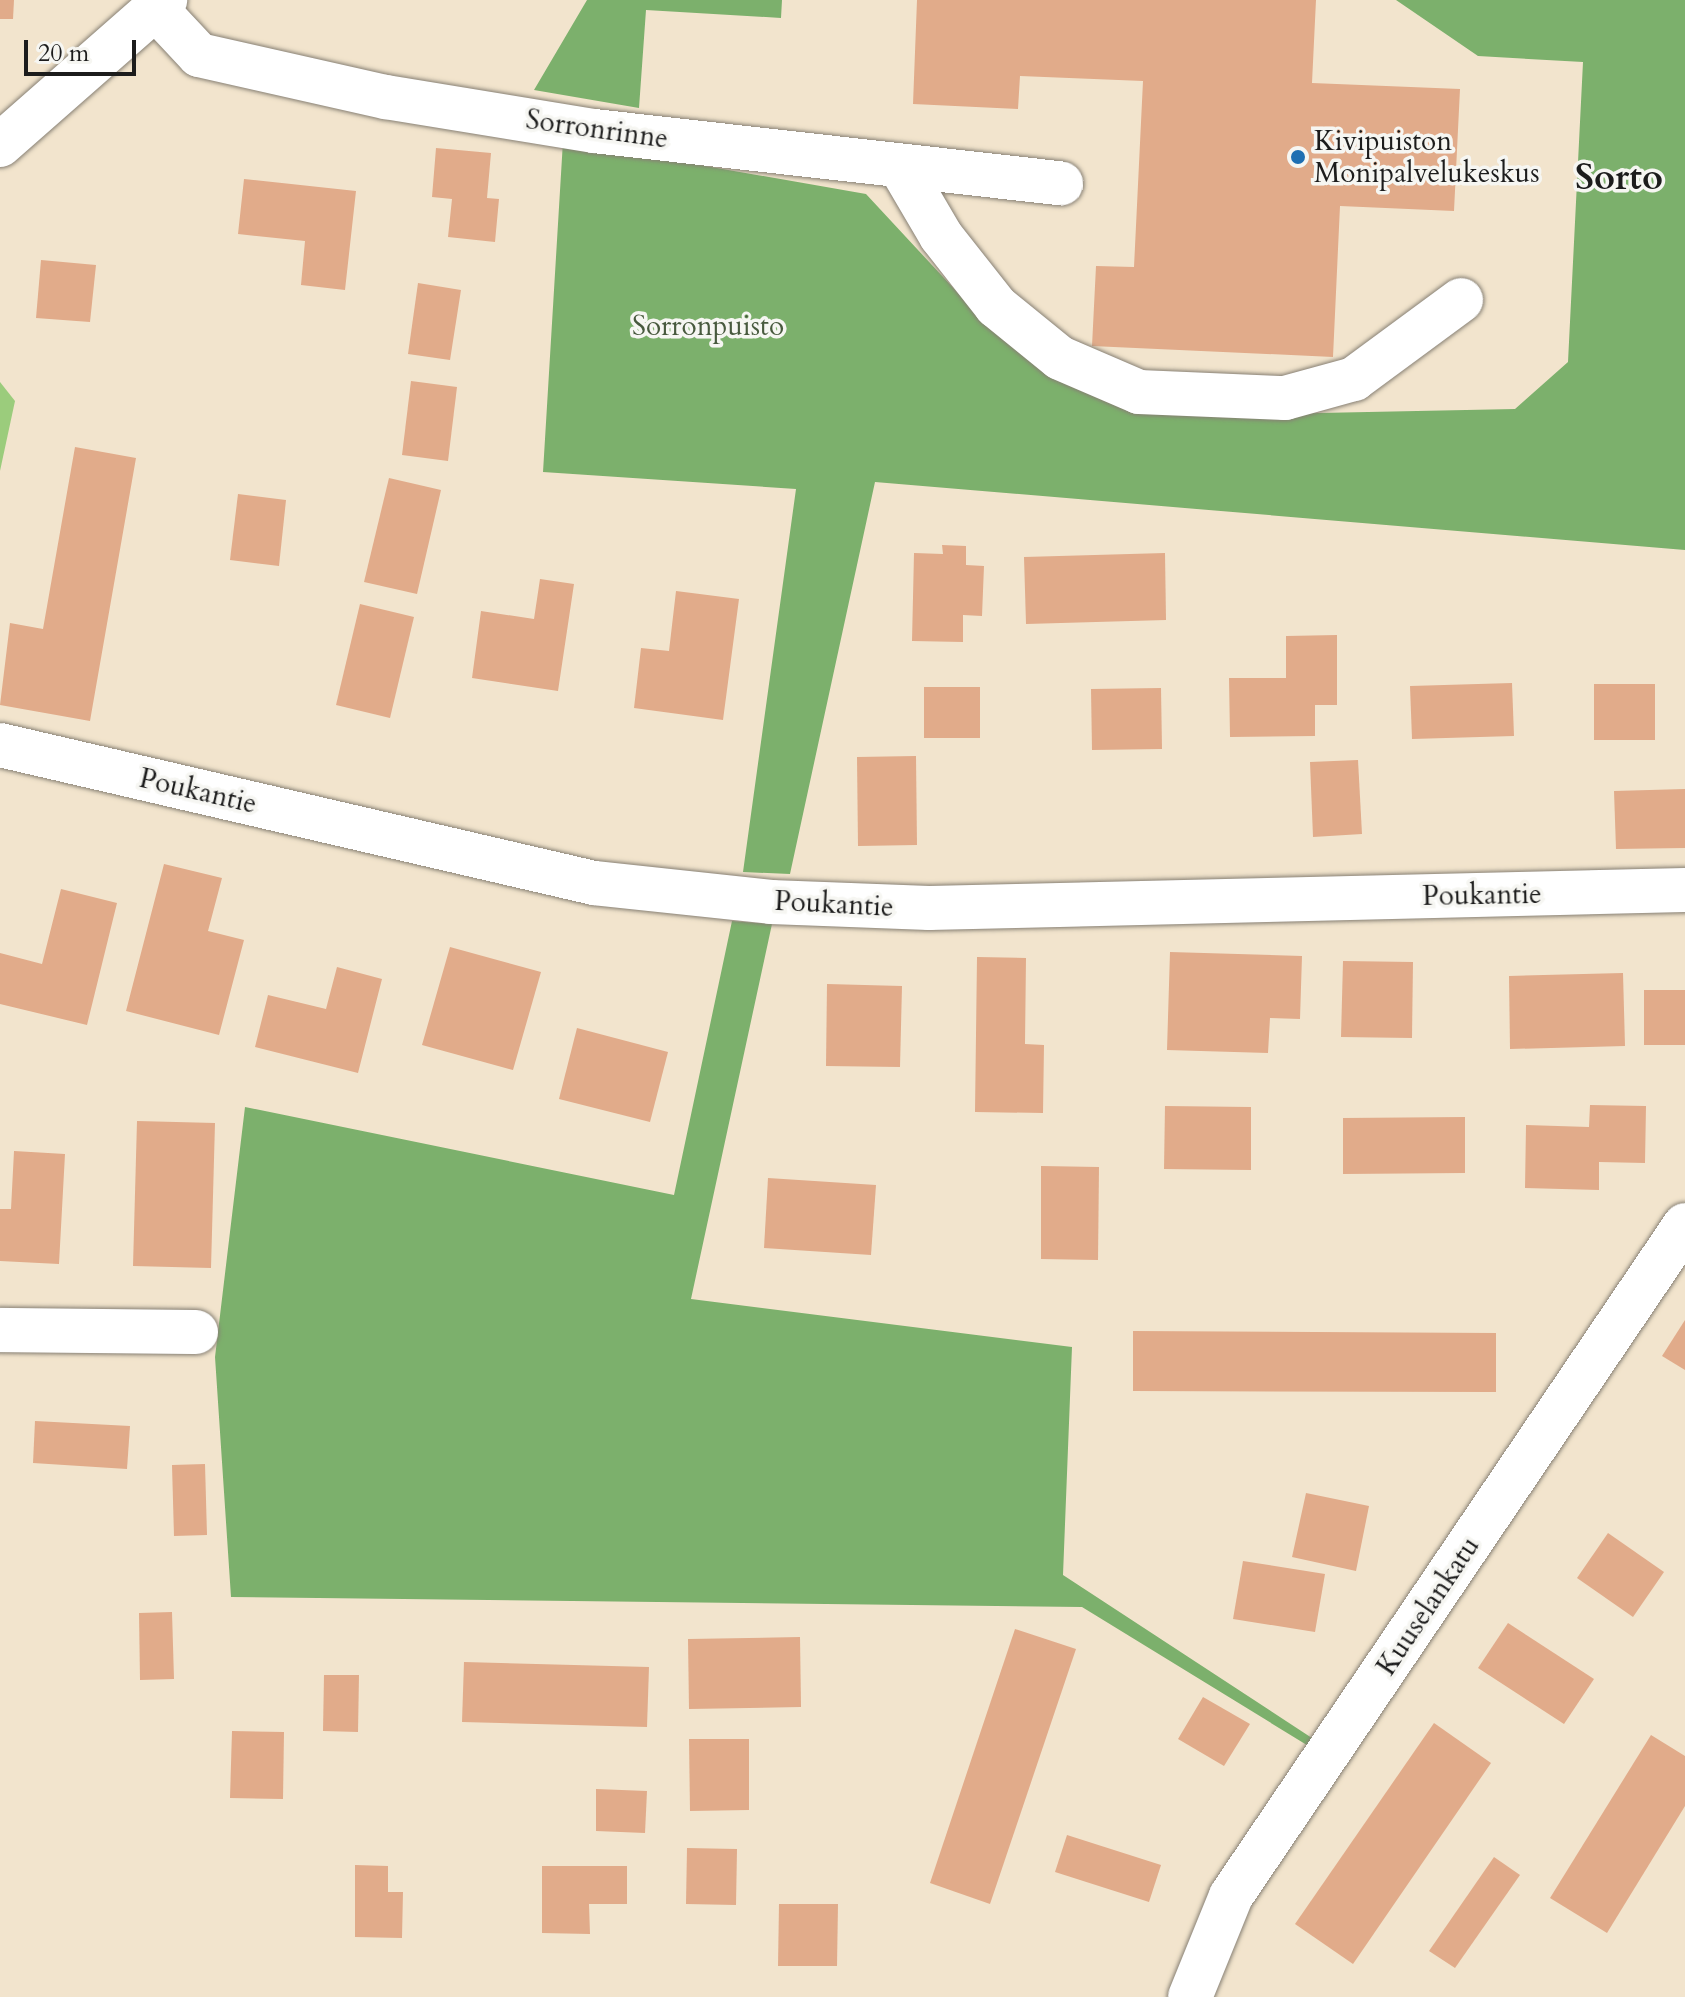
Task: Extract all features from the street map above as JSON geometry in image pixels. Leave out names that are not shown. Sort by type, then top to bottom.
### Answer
[{"type":"street","points":[[0,145],[160,5]]},
{"type":"street","name":"Sorronrinne","points":[[160,5],[199,55],[386,97],[594,131],[1061,183]]},
{"type":"street","points":[[900,166],[941,236],[996,306],[1060,358],[1139,392],[1285,398],[1354,379],[1461,300]]},
{"type":"street","name":"Poukantie","points":[[0,745],[594,883],[771,902],[929,908],[1685,890]]},
{"type":"street","name":"Kuuselankatu","points":[[1190,1997],[1231,1896],[1682,1239]]},
{"type":"street","points":[[0,1330],[196,1332]]},
{"type":"green space","points":[[587,0],[782,0],[781,18],[646,10],[639,108],[534,90]]},
{"type":"green space","name":"Sorronpuisto","points":[[1396,0],[1685,0],[1685,550],[875,482],[790,874],[743,872],[796,489],[543,472],[563,141],[866,194],[983,320],[1218,415],[1515,409],[1568,362],[1583,62],[1478,56]]},
{"type":"green space","points":[[0,382],[15,401],[0,471]]},
{"type":"green space","points":[[732,921],[772,924],[691,1299],[1072,1347],[1063,1575],[1318,1742],[1315,1750],[1082,1607],[231,1597],[215,1357],[245,1107],[674,1195]]},
{"type":"building","points":[[0,0],[14,0],[13,19],[0,19]]},
{"type":"building","name":"Kivipuiston Monipalvelukeskus","points":[[917,0],[1316,0],[1312,83],[1460,89],[1454,211],[1340,206],[1333,357],[1092,346],[1096,266],[1134,267],[1143,81],[1020,76],[1018,109],[913,104]]},
{"type":"building","points":[[436,148],[491,153],[487,198],[499,199],[495,242],[448,237],[452,199],[432,197]]},
{"type":"building","points":[[244,179],[356,191],[345,290],[301,285],[305,241],[238,234]]},
{"type":"building","points":[[41,260],[96,265],[90,322],[36,318]]},
{"type":"building","points":[[418,283],[461,290],[450,360],[408,354]]},
{"type":"building","points":[[411,381],[457,387],[448,461],[402,455]]},
{"type":"building","points":[[75,447],[136,458],[90,721],[0,705],[10,623],[43,629]]},
{"type":"building","points":[[389,478],[441,490],[417,594],[364,582]]},
{"type":"building","points":[[238,494],[286,500],[279,566],[230,560]]},
{"type":"building","points":[[942,545],[966,546],[966,565],[984,566],[982,616],[963,615],[963,642],[912,641],[914,553],[943,554]]},
{"type":"building","points":[[1165,553],[1166,620],[1026,624],[1024,557]]},
{"type":"building","points":[[540,579],[574,584],[558,691],[472,678],[481,611],[534,619]]},
{"type":"building","points":[[676,591],[739,599],[723,720],[634,708],[641,648],[669,651]]},
{"type":"building","points":[[360,604],[414,617],[390,718],[336,705]]},
{"type":"building","points":[[1337,635],[1337,705],[1315,705],[1315,736],[1230,737],[1229,678],[1286,678],[1286,636]]},
{"type":"building","points":[[1512,683],[1514,736],[1412,739],[1410,686]]},
{"type":"building","points":[[1594,684],[1655,684],[1655,740],[1594,740]]},
{"type":"building","points":[[924,687],[980,687],[980,738],[924,738]]},
{"type":"building","points":[[1161,688],[1162,749],[1092,750],[1091,689]]},
{"type":"building","points":[[916,756],[917,845],[858,846],[857,757]]},
{"type":"building","points":[[1358,760],[1362,834],[1313,837],[1310,762]]},
{"type":"building","points":[[1685,789],[1685,848],[1616,849],[1614,791]]},
{"type":"building","points":[[164,864],[222,878],[208,931],[244,940],[219,1035],[126,1011]]},
{"type":"building","points":[[61,889],[117,903],[87,1025],[0,1004],[0,953],[42,964]]},
{"type":"building","points":[[450,947],[541,972],[513,1070],[422,1045]]},
{"type":"building","points":[[1170,952],[1302,956],[1300,1019],[1270,1018],[1268,1053],[1167,1050]]},
{"type":"building","points":[[977,957],[1026,958],[1025,1044],[1044,1045],[1043,1113],[975,1112]]},
{"type":"building","points":[[1343,961],[1413,962],[1412,1038],[1341,1037]]},
{"type":"building","points":[[337,967],[382,979],[358,1073],[255,1047],[268,995],[326,1009]]},
{"type":"building","points":[[1623,973],[1625,1046],[1510,1049],[1509,976]]},
{"type":"building","points":[[827,984],[902,986],[900,1067],[826,1066]]},
{"type":"building","points":[[1644,990],[1685,990],[1685,1045],[1644,1045]]},
{"type":"building","points":[[577,1028],[668,1052],[650,1122],[559,1099]]},
{"type":"building","points":[[1590,1105],[1646,1106],[1645,1163],[1599,1162],[1599,1190],[1525,1188],[1526,1125],[1589,1127]]},
{"type":"building","points":[[1165,1106],[1251,1107],[1251,1170],[1164,1169]]},
{"type":"building","points":[[1465,1117],[1465,1173],[1343,1174],[1343,1118]]},
{"type":"building","points":[[137,1121],[215,1123],[211,1268],[133,1266]]},
{"type":"building","points":[[14,1151],[65,1154],[59,1264],[0,1261],[0,1209],[11,1209]]},
{"type":"building","points":[[1041,1166],[1099,1167],[1098,1260],[1041,1259]]},
{"type":"building","points":[[768,1178],[876,1185],[871,1255],[764,1248]]},
{"type":"building","points":[[1685,1320],[1685,1370],[1662,1356]]},
{"type":"building","points":[[1133,1331],[1496,1333],[1496,1392],[1133,1391]]},
{"type":"building","points":[[35,1421],[130,1426],[127,1469],[33,1463]]},
{"type":"building","points":[[205,1464],[207,1535],[174,1536],[172,1465]]},
{"type":"building","points":[[1306,1493],[1369,1506],[1356,1571],[1292,1557]]},
{"type":"building","points":[[1608,1533],[1664,1572],[1633,1617],[1577,1578]]},
{"type":"building","points":[[1243,1561],[1325,1574],[1315,1632],[1233,1619]]},
{"type":"building","points":[[172,1612],[174,1679],[140,1680],[139,1613]]},
{"type":"building","points":[[1508,1623],[1594,1679],[1564,1724],[1478,1668]]},
{"type":"building","points":[[1015,1629],[1076,1649],[990,1904],[930,1883]]},
{"type":"building","points":[[800,1637],[801,1707],[689,1709],[688,1639]]},
{"type":"building","points":[[464,1662],[649,1667],[647,1727],[462,1722]]},
{"type":"building","points":[[324,1675],[359,1675],[358,1732],[323,1731]]},
{"type":"building","points":[[1203,1697],[1250,1724],[1224,1766],[1178,1739]]},
{"type":"building","points":[[1434,1723],[1491,1763],[1353,1964],[1295,1924]]},
{"type":"building","points":[[232,1731],[284,1732],[283,1799],[230,1798]]},
{"type":"building","points":[[1651,1735],[1685,1756],[1685,1806],[1607,1933],[1550,1898]]},
{"type":"building","points":[[689,1739],[749,1739],[749,1810],[690,1811]]},
{"type":"building","points":[[596,1789],[647,1791],[645,1833],[596,1831]]},
{"type":"building","points":[[1067,1835],[1161,1865],[1149,1902],[1055,1872]]},
{"type":"building","points":[[687,1848],[737,1849],[736,1905],[686,1904]]},
{"type":"building","points":[[1494,1857],[1520,1875],[1455,1968],[1429,1951]]},
{"type":"building","points":[[355,1865],[388,1866],[388,1892],[403,1892],[402,1938],[355,1937]]},
{"type":"building","points":[[542,1866],[627,1866],[627,1904],[589,1904],[590,1934],[542,1933]]},
{"type":"building","points":[[779,1904],[838,1904],[837,1966],[778,1966]]},
{"type":"place","name":"Kivipuiston Monipalvelukeskus","points":[[1298,157]]},
{"type":"district","name":"Sorto","points":[[1619,178]]}]
